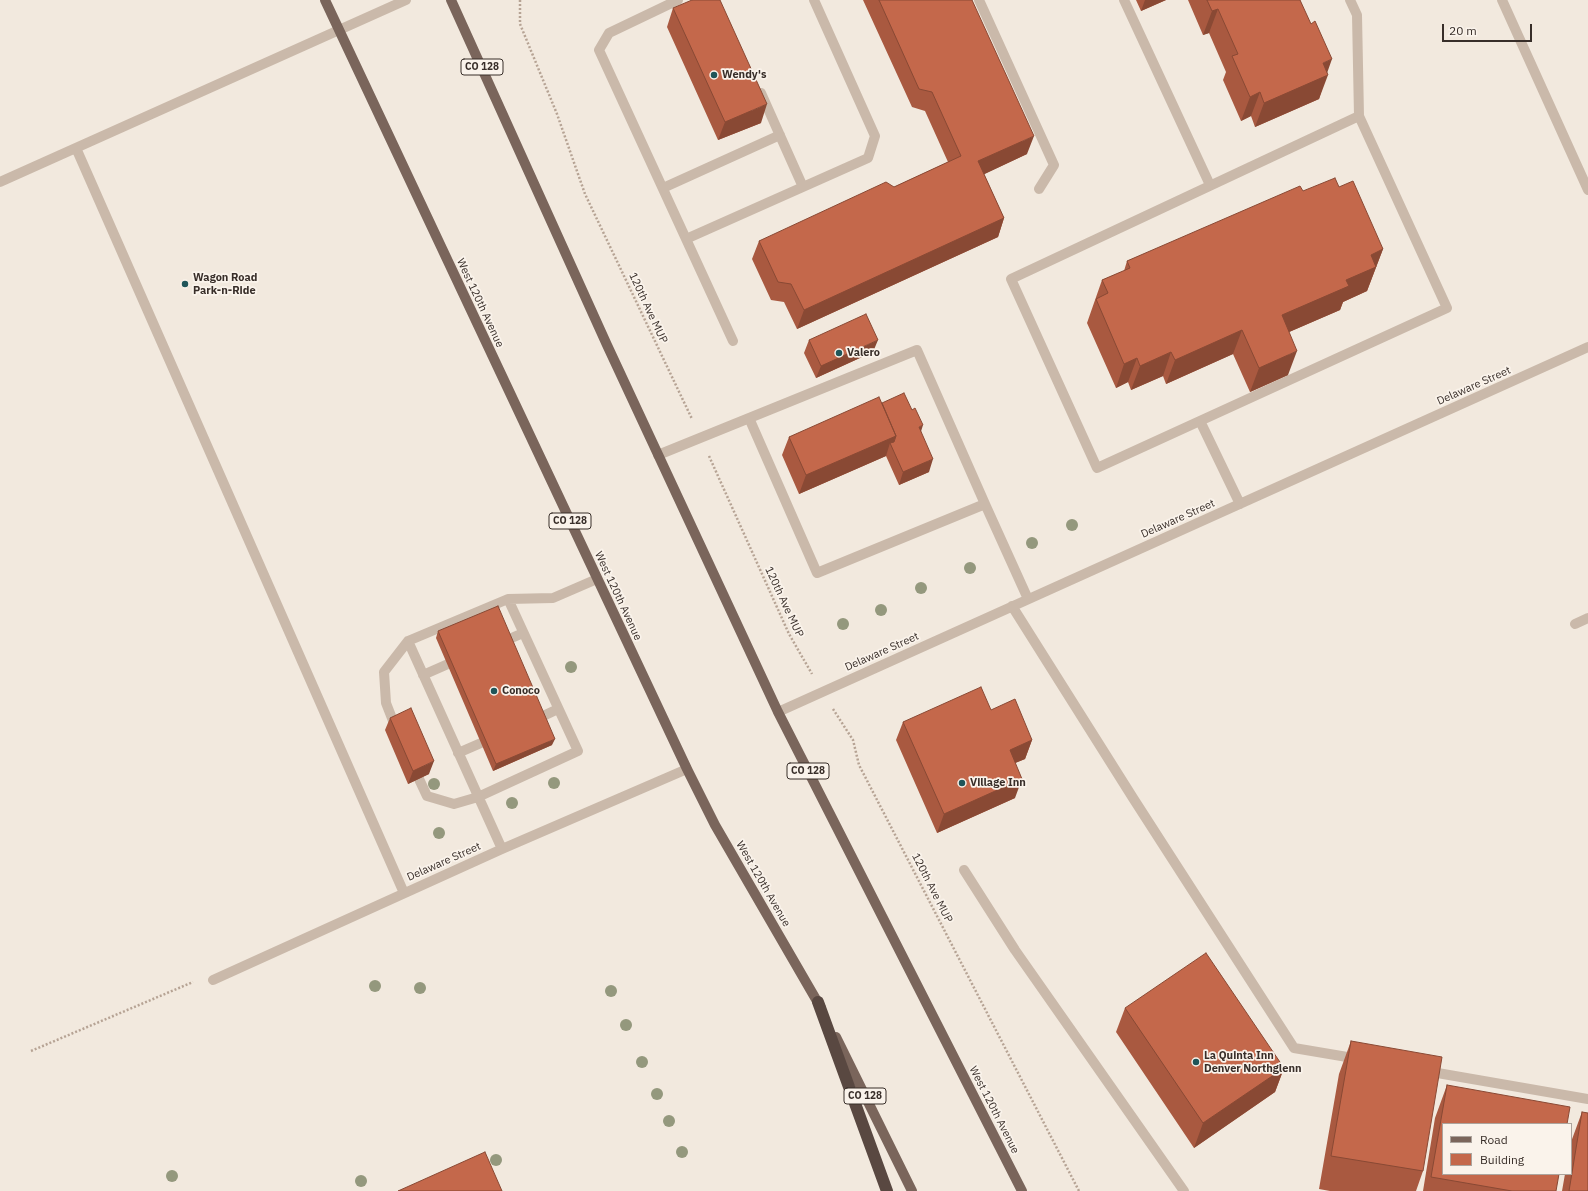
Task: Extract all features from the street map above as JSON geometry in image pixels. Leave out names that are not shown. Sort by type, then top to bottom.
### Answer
[{"type":"highway","points":[[818,1002],[887,1191]]},
{"type":"main road","name":"West 120th Avenue","points":[[325,0],[597,579],[715,825],[818,1002],[912,1191]]},
{"type":"main road","name":"West 120th Avenue","points":[[451,0],[658,455],[778,712],[1022,1191]]},
{"type":"street","points":[[0,182],[406,0]]},
{"type":"street","points":[[678,0],[609,33],[599,50],[733,341]]},
{"type":"street","points":[[686,239],[868,158],[875,136],[814,0]]},
{"type":"street","points":[[979,0],[1054,165],[1039,189]]},
{"type":"street","points":[[1124,0],[1210,185]]},
{"type":"street","points":[[1350,0],[1357,15],[1360,116],[1447,308],[1097,468],[1011,279],[1360,116]]},
{"type":"street","points":[[1502,0],[1588,190]]},
{"type":"street","points":[[758,86],[803,187]]},
{"type":"street","points":[[663,188],[780,136]]},
{"type":"street","points":[[76,148],[404,894]]},
{"type":"street","name":"Delaware Street","points":[[778,712],[1588,347]]},
{"type":"street","points":[[658,455],[917,350],[1028,599]]},
{"type":"street","points":[[750,418],[817,573],[985,504]]},
{"type":"street","points":[[1200,421],[1240,504]]},
{"type":"street","points":[[395,726],[386,703],[384,672],[408,641],[508,599],[552,598],[597,579]]},
{"type":"street","points":[[419,779],[427,796],[454,804],[478,797],[578,752],[508,599]]},
{"type":"street","points":[[1012,606],[1133,798],[1294,1048],[1371,1061]]},
{"type":"street","points":[[1575,624],[1588,618]]},
{"type":"street","points":[[507,640],[523,632]]},
{"type":"street","points":[[408,641],[502,849]]},
{"type":"street","points":[[423,674],[448,664]]},
{"type":"street","points":[[541,717],[558,709]]},
{"type":"street","points":[[458,753],[481,743]]},
{"type":"street","name":"Delaware Street","points":[[212,980],[502,849],[687,768]]},
{"type":"street","points":[[964,870],[1014,950],[1184,1191]]},
{"type":"street","points":[[1418,1069],[1588,1099]]},
{"type":"path","name":"120th Ave MUP","points":[[520,0],[520,24],[558,114],[585,194],[701,437],[789,634],[822,692],[853,740],[859,765],[1079,1191]]},
{"type":"path","points":[[31,1051],[193,981],[212,980]]},
{"type":"building","name":"Wendy's","points":[[692,0],[720,0],[767,104],[725,122],[673,8]]},
{"type":"building","points":[[879,0],[972,0],[1034,136],[978,161],[1004,218],[804,310],[791,284],[778,282],[759,241],[886,182],[894,187],[961,156],[932,92],[919,89]]},
{"type":"building","points":[[1207,0],[1300,0],[1311,24],[1315,21],[1332,59],[1323,63],[1328,75],[1264,103],[1260,92],[1250,97],[1232,56],[1238,54],[1218,9],[1212,11]]},
{"type":"building","points":[[1335,178],[1339,187],[1353,181],[1383,249],[1371,255],[1376,267],[1346,280],[1349,286],[1282,315],[1297,351],[1259,368],[1242,330],[1175,360],[1171,352],[1140,366],[1137,358],[1124,364],[1096,299],[1108,293],[1102,280],[1130,268],[1127,261],[1300,186],[1303,191]]},
{"type":"building","points":[[866,314],[878,340],[821,366],[809,340]]},
{"type":"building","points":[[904,393],[912,410],[915,408],[923,425],[919,427],[933,459],[903,472],[890,443],[894,442],[896,436],[882,403]]},
{"type":"building","points":[[879,397],[896,436],[806,475],[789,437]]},
{"type":"building","name":"Conoco","points":[[498,606],[555,739],[496,764],[438,631]]},
{"type":"building","name":"Village Inn","points":[[981,687],[991,710],[1015,699],[1032,740],[1010,750],[1022,779],[944,814],[903,722]]},
{"type":"building","points":[[411,708],[434,761],[413,771],[390,718]]},
{"type":"building","name":"La Quinta Inn Denver Northglenn","points":[[1206,953],[1284,1068],[1203,1123],[1125,1008]]},
{"type":"building","points":[[1351,1041],[1442,1057],[1423,1171],[1331,1156]]},
{"type":"building","points":[[1447,1085],[1570,1107],[1567,1123],[1442,1123],[1442,1175],[1559,1175],[1556,1191],[1512,1191],[1431,1177]]},
{"type":"building","points":[[1582,1112],[1588,1113],[1588,1191],[1569,1191]]},
{"type":"building","points":[[485,1152],[502,1191],[398,1191]]},
{"type":"place","name":"Wendy's","points":[[714,75]]},
{"type":"place","name":"Wagon Road Park-n-Ride","points":[[185,284]]},
{"type":"place","name":"Valero","points":[[839,353]]},
{"type":"place","name":"Conoco","points":[[494,691]]},
{"type":"place","name":"Village Inn","points":[[962,783]]},
{"type":"place","name":"La Quinta Inn Denver Northglenn","points":[[1196,1062]]}]
